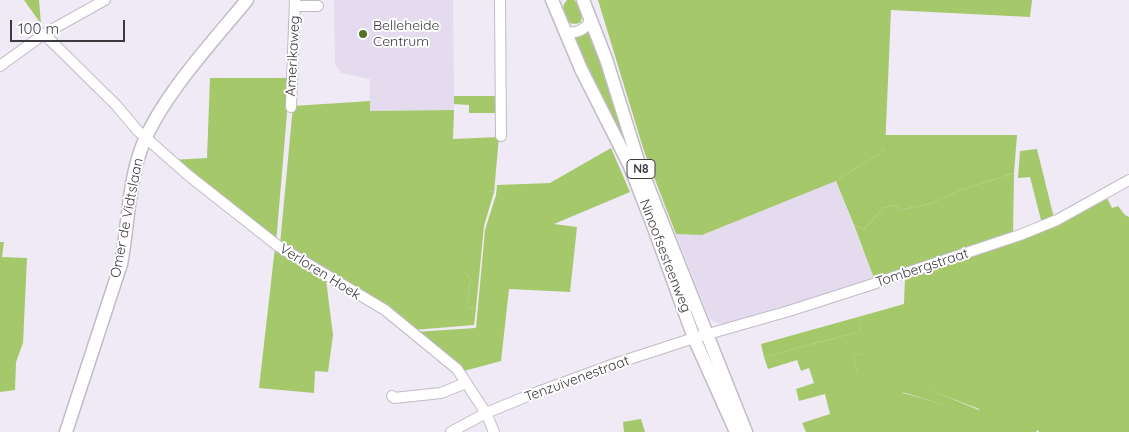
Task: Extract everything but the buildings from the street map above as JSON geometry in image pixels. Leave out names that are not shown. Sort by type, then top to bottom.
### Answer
[{"type":"main road","name":"Omer de Vidtslaan","points":[[66,432],[120,264],[133,177],[146,138],[178,85],[246,0]]},
{"type":"main road","name":"Ninoofsesteenweg","points":[[583,0],[606,60],[639,164],[700,337],[736,432]]},
{"type":"main road","name":"Ninoofsesteenweg","points":[[554,1],[581,69],[629,164],[700,337],[746,432]]},
{"type":"street","points":[[0,66],[44,34],[106,0]]},
{"type":"street","points":[[500,0],[501,136]]},
{"type":"street","name":"Amerikaweg","points":[[291,106],[295,3],[318,6]]},
{"type":"street","points":[[565,32],[580,31],[591,20]]},
{"type":"street","name":"Verloren Hoek","points":[[44,34],[116,105],[146,138],[188,175],[278,246],[385,310],[457,369],[486,413],[494,432]]},
{"type":"street","name":"Tombergstraat","points":[[700,337],[867,286],[1020,235],[1057,220],[1129,180]]},
{"type":"street","name":"Tenzuivenestraat","points":[[451,432],[486,413],[530,394],[700,337]]},
{"type":"street","points":[[392,396],[394,398],[441,393],[466,383]]},
{"type":"shaded area","points":[[334,0],[453,0],[454,110],[369,111],[370,79],[341,73],[335,64]]},
{"type":"shaded area","points":[[836,181],[875,281],[728,326],[714,322],[709,317],[676,234],[702,235]]},
{"type":"green space","points":[[24,0],[39,0],[41,24]]},
{"type":"green space","points":[[567,0],[574,0],[580,7],[582,13],[581,22],[572,23],[565,18],[563,9]]},
{"type":"green space","points":[[598,0],[1032,0],[1030,17],[891,10],[885,150],[836,181],[702,235],[676,234],[644,151]]},
{"type":"green space","points":[[589,28],[626,139],[622,141],[571,36]]},
{"type":"green space","points":[[210,78],[290,78],[276,243],[172,160],[207,158]]},
{"type":"green space","points":[[454,96],[499,96],[499,113],[469,113],[469,105],[454,104]]},
{"type":"green space","points":[[370,101],[370,111],[454,110],[453,139],[499,137],[494,192],[489,191],[466,275],[471,276],[467,307],[476,308],[474,325],[413,330],[280,244],[293,106]]},
{"type":"green space","points":[[885,135],[1017,135],[1014,173],[963,189],[929,204],[899,210],[897,205],[883,208],[864,229],[854,225],[836,181],[885,150]]},
{"type":"green space","points":[[611,148],[630,192],[554,224],[577,227],[570,292],[509,289],[501,361],[460,372],[415,332],[476,328],[485,230],[496,195],[497,185],[550,183]]},
{"type":"green space","points":[[1037,149],[1054,218],[1042,224],[1030,177],[1018,178],[1020,151]]},
{"type":"green space","points":[[1014,173],[1013,233],[875,281],[854,225],[864,229],[883,208],[897,205],[899,210],[929,204],[963,189]]},
{"type":"green space","points":[[489,191],[494,192],[484,226],[476,308],[467,307],[471,276],[466,275],[475,226]]},
{"type":"green space","points":[[1106,196],[1112,208],[1118,206],[1129,217],[1129,432],[1039,432],[1038,430],[1036,432],[806,432],[802,423],[830,414],[825,394],[799,401],[796,389],[814,383],[809,368],[801,371],[797,360],[768,369],[764,357],[861,331],[858,317],[904,304],[905,278]],"holes":[[[904,342],[857,370],[853,357]],[[903,380],[979,409],[978,414],[903,393]]]},
{"type":"green space","points":[[0,242],[4,242],[2,257],[27,258],[23,343],[16,362],[15,390],[0,392]]},
{"type":"green space","points":[[275,247],[326,280],[333,335],[328,372],[315,371],[314,393],[259,388]]},
{"type":"green space","points":[[858,317],[861,331],[764,357],[761,344]]},
{"type":"green space","points":[[904,341],[904,359],[857,370],[853,357]]},
{"type":"green space","points":[[903,379],[979,410],[978,415],[902,392]]},
{"type":"green space","points":[[641,419],[645,432],[624,432],[623,422]]},
{"type":"place","name":"Belleheide Centrum","points":[[363,34]]}]
